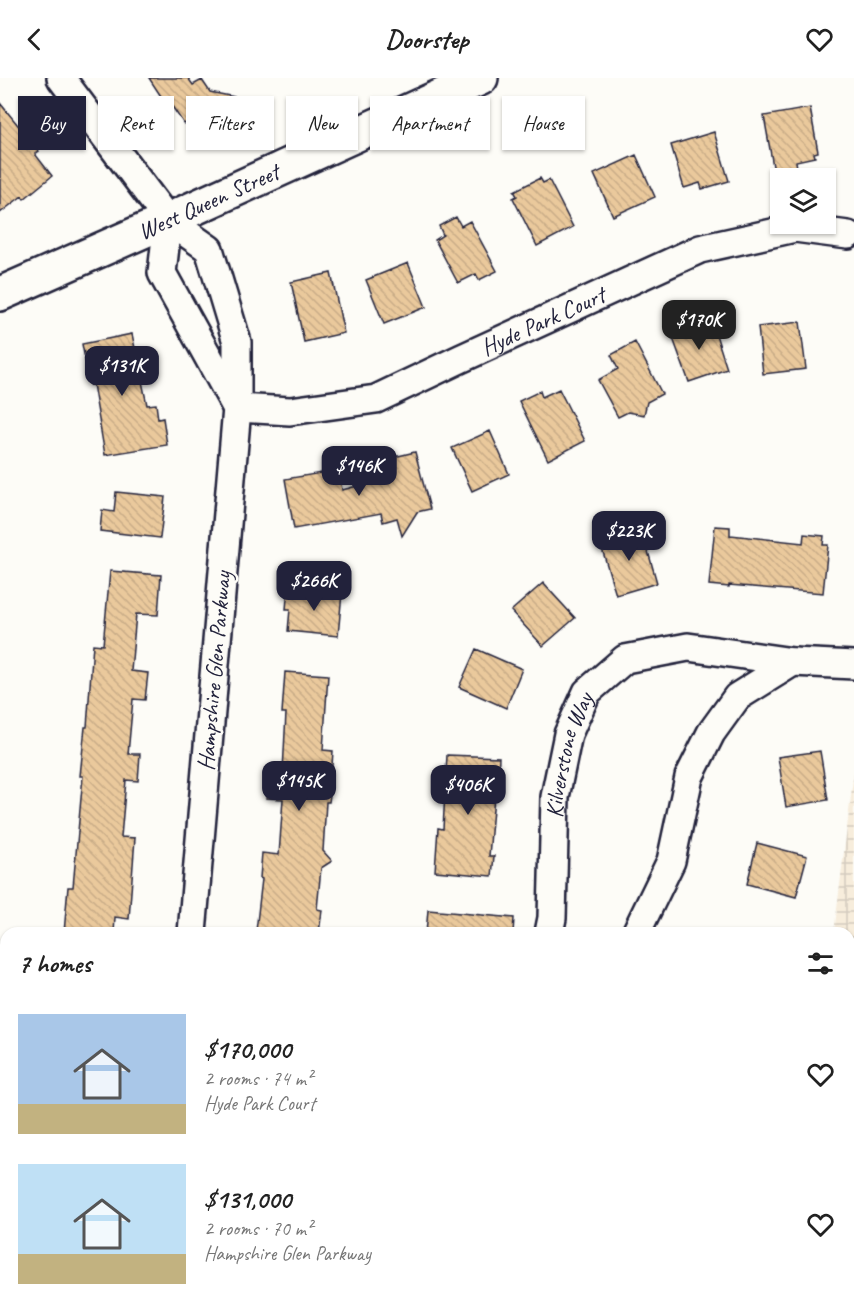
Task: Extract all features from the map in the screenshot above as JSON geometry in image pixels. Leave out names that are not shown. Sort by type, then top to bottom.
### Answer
[{"type":"main road","name":"West Queen Street","points":[[0,294],[481,78]]},
{"type":"street","name":"Hampshire Glen Parkway","points":[[61,78],[168,220],[209,249],[237,342],[237,408],[193,927]]},
{"type":"street","points":[[168,220],[162,273],[237,408]]},
{"type":"street","name":"Hyde Park Court","points":[[237,408],[290,411],[376,399],[700,249],[795,228],[848,235]]},
{"type":"street","name":"Kilverstone Way","points":[[550,927],[555,797],[568,734],[587,693],[625,659],[688,647],[793,662],[854,665]]},
{"type":"street","points":[[639,927],[671,861],[689,777],[711,733],[737,697],[793,662]]},
{"type":"shaded area","points":[[854,771],[854,927],[835,927]]},
{"type":"building","points":[[149,78],[188,78],[193,85],[202,80],[210,92],[230,96],[186,96],[186,123],[184,124],[174,109],[174,96],[161,96]]},
{"type":"building","points":[[0,103],[18,125],[18,150],[38,150],[35,154],[52,176],[24,199],[22,196],[0,213]]},
{"type":"building","points":[[810,108],[818,152],[814,153],[815,157],[796,161],[797,168],[773,168],[764,116]]},
{"type":"building","points":[[714,132],[729,181],[702,189],[700,183],[684,188],[671,145]]},
{"type":"building","points":[[636,155],[655,197],[613,216],[594,174]]},
{"type":"building","points":[[540,178],[543,183],[549,180],[573,227],[537,246],[513,198],[517,196],[514,191]]},
{"type":"building","points":[[456,217],[461,226],[470,221],[497,271],[479,280],[476,274],[458,283],[435,240],[443,235],[439,226]]},
{"type":"building","points":[[408,263],[426,307],[384,324],[366,280]]},
{"type":"building","points":[[331,273],[344,333],[304,342],[291,282]]},
{"type":"building","points":[[712,322],[727,369],[689,382],[670,330],[689,324],[691,329]]},
{"type":"building","points":[[800,322],[806,369],[763,374],[758,327]]},
{"type":"building","points":[[132,334],[147,405],[156,404],[158,419],[163,418],[167,445],[105,455],[93,384],[90,385],[82,344]]},
{"type":"building","points":[[635,342],[662,394],[647,402],[644,415],[628,412],[618,417],[598,380],[618,369],[611,355]]},
{"type":"building","points":[[559,389],[585,441],[548,460],[519,401],[540,391],[542,397]]},
{"type":"building","points":[[490,431],[509,474],[472,491],[452,448]]},
{"type":"building","points":[[415,452],[430,509],[417,512],[402,536],[397,518],[383,522],[381,513],[294,529],[285,479],[339,470],[342,490],[395,476],[390,458]]},
{"type":"building","points":[[116,492],[165,497],[160,538],[100,531],[102,510],[114,512]]},
{"type":"building","points":[[715,526],[730,527],[730,537],[731,535],[803,543],[804,534],[824,536],[823,545],[828,545],[823,593],[709,585]]},
{"type":"building","points":[[642,530],[657,583],[616,595],[600,542]]},
{"type":"building","points":[[110,571],[161,575],[158,615],[136,614],[131,671],[148,673],[145,700],[133,699],[128,754],[140,754],[138,781],[126,780],[121,837],[135,838],[129,919],[115,917],[114,927],[65,927],[68,887],[73,887],[83,776],[80,776],[85,727],[87,727],[93,644],[103,645]]},
{"type":"building","points":[[543,583],[575,618],[543,646],[511,611]]},
{"type":"building","points":[[288,588],[342,593],[338,636],[288,631],[290,609],[286,609]]},
{"type":"building","points":[[476,649],[522,669],[506,708],[459,687]]},
{"type":"building","points":[[285,672],[328,675],[323,750],[333,751],[330,795],[329,802],[326,802],[323,851],[332,861],[321,868],[317,909],[322,910],[320,927],[256,927],[262,879],[260,878],[262,853],[279,855],[283,799],[266,798],[268,770],[283,771],[286,713],[282,713]]},
{"type":"building","points":[[820,751],[828,800],[786,807],[778,757]]},
{"type":"building","points":[[447,755],[499,757],[497,797],[494,797],[489,856],[494,856],[492,876],[435,871],[438,828],[443,829]]},
{"type":"building","points":[[757,843],[807,856],[796,897],[747,884]]},
{"type":"building","points":[[428,910],[514,918],[513,927],[427,927]]}]
